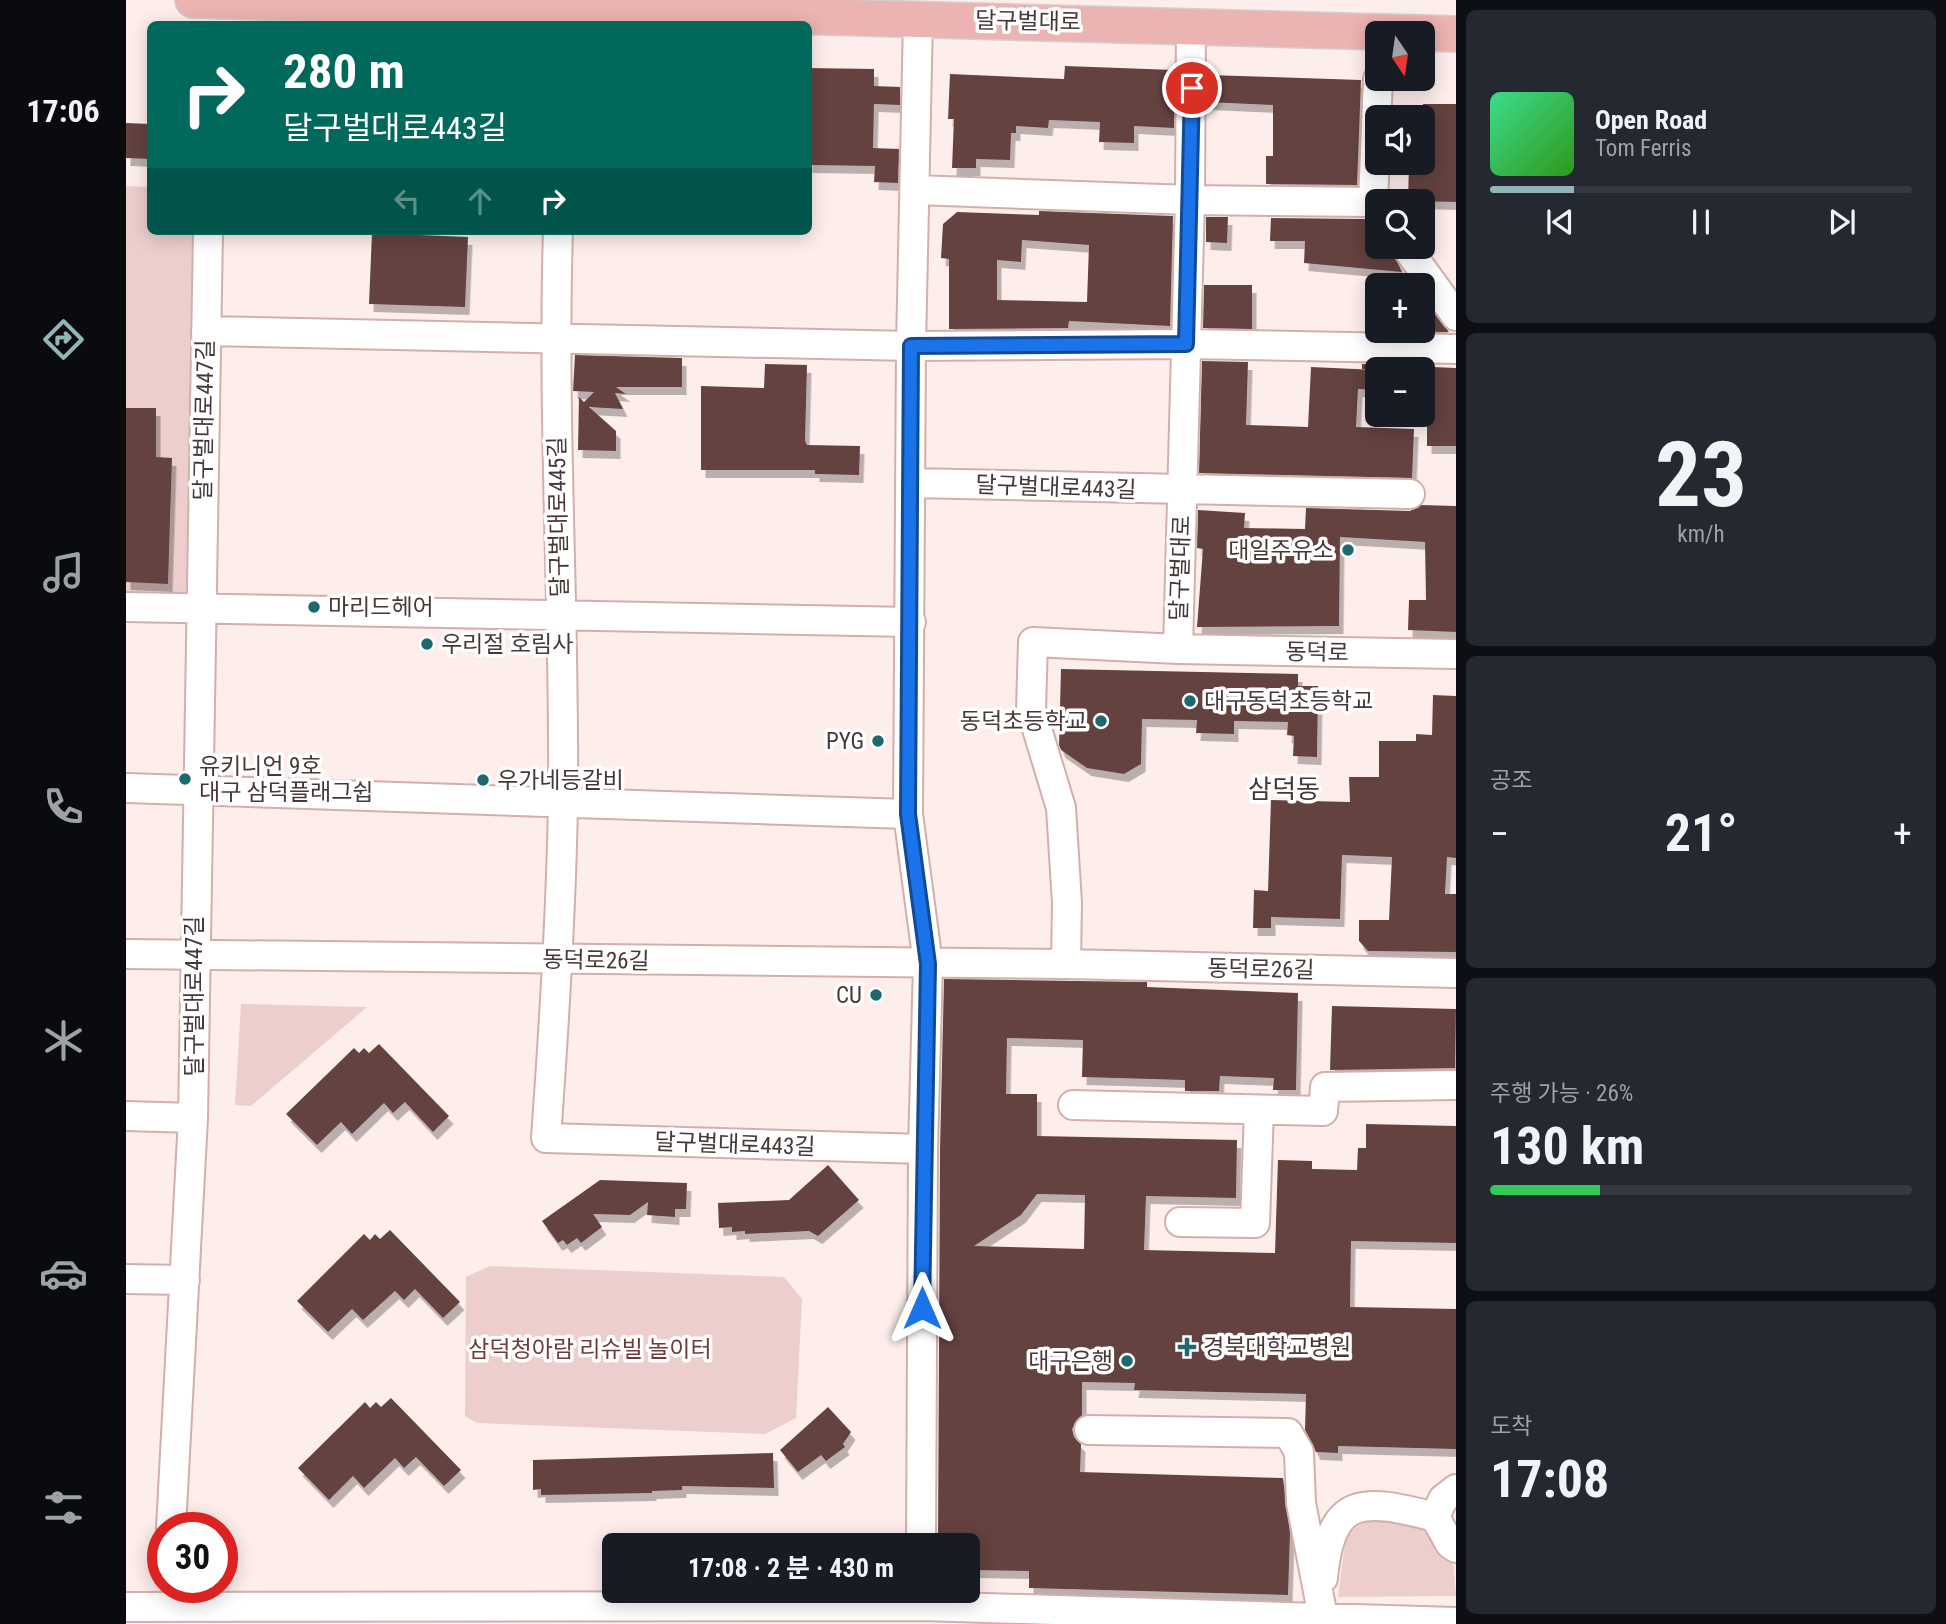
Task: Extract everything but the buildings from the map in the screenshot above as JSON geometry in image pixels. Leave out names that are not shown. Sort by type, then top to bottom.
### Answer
[{"type":"main road","name":"달구벌대로","points":[[206,9],[564,18],[918,19],[1191,25],[1365,32]]},
{"type":"main road","name":"달구벌대로","points":[[1435,34],[1456,34]]},
{"type":"street","points":[[918,19],[911,346],[908,814],[928,964],[923,1149],[921,1533]]},
{"type":"street","name":"달구벌대로","points":[[1178,649],[1190,200],[1191,25]]},
{"type":"street","points":[[1375,189],[1378,91]]},
{"type":"street","points":[[916,190],[1365,204]]},
{"type":"street","name":"달구벌대로447길","points":[[172,1512],[193,1118],[208,235]]},
{"type":"street","name":"달구벌대로445길","points":[[547,1138],[558,959],[563,803],[554,338],[558,235]]},
{"type":"street","points":[[1415,259],[1456,316]]},
{"type":"street","points":[[206,331],[911,346],[1186,344],[1456,349]]},
{"type":"street","name":"달구벌대로443길","points":[[912,483],[1410,494]]},
{"type":"street","points":[[126,607],[911,622]]},
{"type":"street","name":"동덕로","points":[[1066,964],[1067,903],[1061,808],[1031,709],[1033,642],[1178,649],[1456,654]]},
{"type":"street","points":[[126,788],[908,814]]},
{"type":"street","name":"동덕로26길","points":[[126,954],[1066,964],[1456,973]]},
{"type":"street","points":[[1073,1105],[1323,1111],[1325,1087],[1456,1085]]},
{"type":"street","points":[[1180,1222],[1255,1223],[1259,1110]]},
{"type":"street","points":[[126,1116],[193,1118]]},
{"type":"street","name":"달구벌대로443길","points":[[547,1138],[923,1149]]},
{"type":"street","points":[[126,1279],[185,1280]]},
{"type":"street","points":[[1090,1430],[1288,1433],[1299,1452],[1301,1503],[1334,1618]]},
{"type":"street","points":[[1435,1517],[1443,1499],[1456,1489]]},
{"type":"street","points":[[1334,1618],[1323,1580],[1332,1530],[1344,1514],[1373,1504],[1435,1517],[1450,1544],[1456,1548]]},
{"type":"street","points":[[126,1607],[491,1615],[921,1607],[1456,1622]]},
{"type":"green space","points":[[126,186],[147,187],[147,235],[208,235],[201,609],[126,607]]},
{"type":"green space","points":[[241,1004],[367,1007],[251,1106],[235,1105]]},
{"type":"green space","name":"삼덕청아람 리슈빌 놀이터","points":[[490,1266],[784,1277],[802,1299],[796,1418],[765,1434],[477,1423],[465,1416],[466,1277]]},
{"type":"green space","points":[[1370,1517],[1420,1527],[1453,1560],[1456,1596],[1338,1597],[1346,1535]]},
{"type":"place","name":"대일주유소","points":[[1348,550]]},
{"type":"place","name":"마리드헤어","points":[[314,607]]},
{"type":"place","name":"우리절 호림사","points":[[427,644]]},
{"type":"place","name":"대구동덕초등학교","points":[[1190,701]]},
{"type":"place","name":"동덕초등학교","points":[[1101,721]]},
{"type":"place","name":"PYG","points":[[878,741]]},
{"type":"place","name":"유키니언 9호 대구 삼덕플래그쉽","points":[[185,779]]},
{"type":"place","name":"우가네등갈비","points":[[483,780]]},
{"type":"place","name":"CU","points":[[876,995]]},
{"type":"place","name":"경북대학교병원","points":[[1187,1347]]},
{"type":"place","name":"대구은행","points":[[1127,1361]]},
{"type":"district","name":"삼덕동","points":[[1284,789]]},
{"type":"route","points":[[922,1308],[928,964],[908,814],[911,346],[1186,344],[1192,88]]}]
